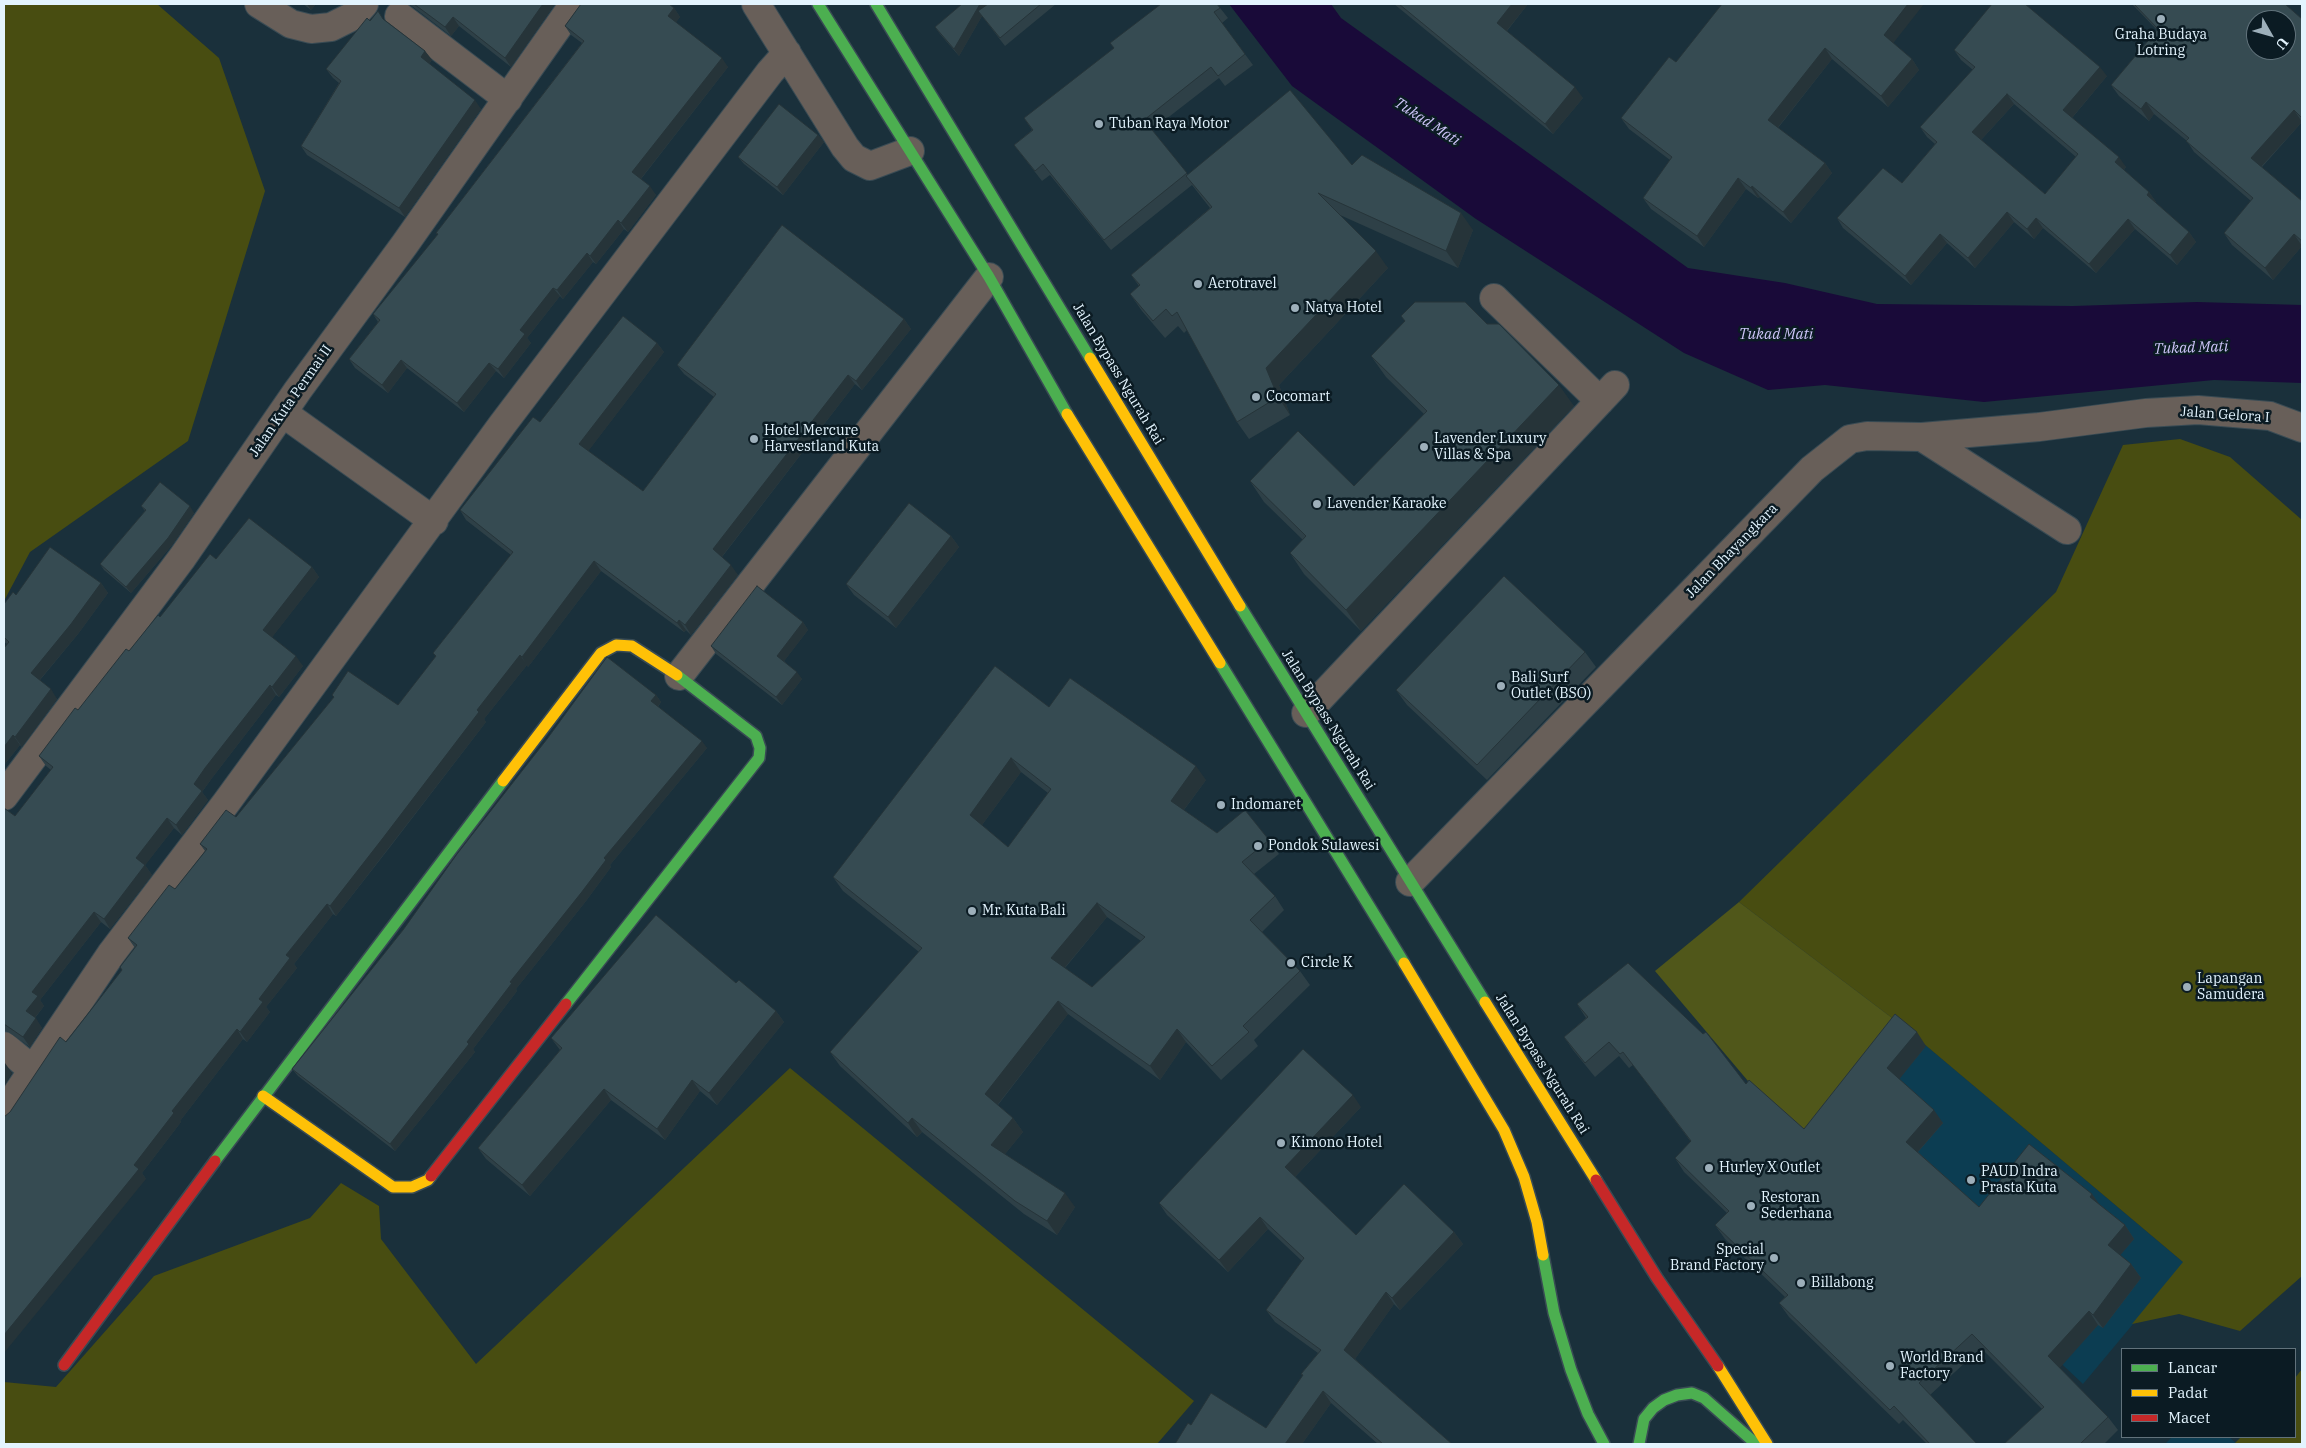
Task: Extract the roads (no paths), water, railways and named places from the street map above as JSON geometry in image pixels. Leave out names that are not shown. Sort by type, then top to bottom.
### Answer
[{"type":"main road","points":[[818,4],[989,277],[1066,414],[1461,1055],[1504,1130],[1524,1177],[1537,1222],[1554,1313],[1571,1370],[1588,1414],[1604,1444]]},
{"type":"main road","name":"Jalan Bypass Ngurah Rai","points":[[876,4],[1410,882],[1657,1278],[1715,1361],[1767,1444]]},
{"type":"main road","points":[[64,1365],[263,1096],[601,652],[616,645],[632,646],[679,676],[756,736],[760,748],[759,758],[428,1180],[412,1187],[393,1187],[263,1096]]},
{"type":"main road","points":[[1639,1444],[1644,1419],[1653,1408],[1664,1400],[1677,1395],[1692,1393],[1704,1398],[1756,1444]]},
{"type":"street","points":[[259,4],[292,24],[311,29],[331,27],[353,16],[364,4]]},
{"type":"street","name":"Jalan Kuta Permai II","points":[[4,796],[182,558],[574,4]]},
{"type":"street","points":[[756,4],[845,147],[854,158],[870,166],[910,151]]},
{"type":"street","points":[[399,16],[508,98]]},
{"type":"street","points":[[4,1113],[111,954],[226,803],[514,409],[770,72],[787,53]]},
{"type":"street","points":[[679,676],[989,277]]},
{"type":"street","points":[[1306,713],[1608,393],[1494,298]]},
{"type":"street","name":"Jalan Gelora I","points":[[2146,413],[2198,410],[2270,416],[2302,428]]},
{"type":"street","points":[[283,413],[434,520]]},
{"type":"street","name":"Jalan Bhayangkara","points":[[1410,882],[1818,464],[1850,439],[1867,436],[1922,437],[2038,427],[2146,413]]},
{"type":"street","points":[[1922,437],[2066,530]]},
{"type":"street","points":[[4,1046],[33,1070]]},
{"type":"water","name":"Tukad Mati","points":[[1229,4],[1331,4],[1341,18],[1688,268],[1785,283],[1877,304],[2073,306],[2197,302],[2302,305],[2302,383],[2214,380],[1984,402],[1825,385],[1768,390],[1684,353],[1476,219],[1292,86]]},
{"type":"place","name":"Graha Budaya Lotring","points":[[2161,19]]},
{"type":"place","name":"Tuban Raya Motor","points":[[1099,124]]},
{"type":"place","name":"Aerotravel","points":[[1198,284]]},
{"type":"place","name":"Natya Hotel","points":[[1295,308]]},
{"type":"place","name":"Cocomart","points":[[1256,397]]},
{"type":"place","name":"Hotel Mercure Harvestland Kuta","points":[[754,439]]},
{"type":"place","name":"Lavender Luxury Villas & Spa","points":[[1424,447]]},
{"type":"place","name":"Lavender Karaoke","points":[[1317,504]]},
{"type":"place","name":"Bali Surf Outlet (BSO)","points":[[1501,686]]},
{"type":"place","name":"Indomaret","points":[[1221,805]]},
{"type":"place","name":"Pondok Sulawesi","points":[[1258,846]]},
{"type":"place","name":"Mr. Kuta Bali","points":[[972,911]]},
{"type":"place","name":"Circle K","points":[[1291,963]]},
{"type":"place","name":"Lapangan Samudera","points":[[2187,987]]},
{"type":"place","name":"Kimono Hotel","points":[[1281,1143]]},
{"type":"place","name":"Hurley X Outlet","points":[[1709,1168]]},
{"type":"place","name":"PAUD Indra Prasta Kuta","points":[[1971,1180]]},
{"type":"place","name":"Restoran Sederhana","points":[[1751,1206]]},
{"type":"place","name":"Special Brand Factory","points":[[1774,1258]]},
{"type":"place","name":"Billabong","points":[[1801,1283]]},
{"type":"place","name":"World Brand Factory","points":[[1890,1366]]}]
